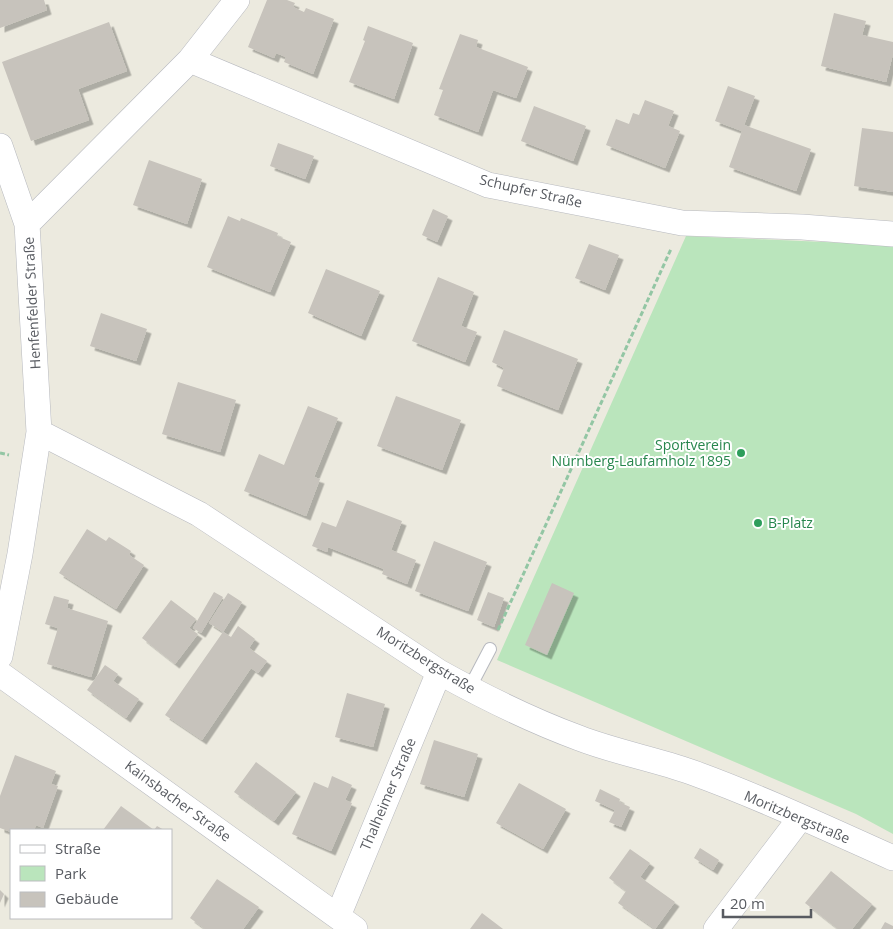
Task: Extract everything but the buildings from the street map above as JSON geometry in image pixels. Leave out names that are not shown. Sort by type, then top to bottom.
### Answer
[{"type":"street","name":"Henfenfelder Straße","points":[[0,656],[20,554],[39,432],[27,224],[190,60],[237,0]]},
{"type":"street","name":"Schupfer Straße","points":[[190,60],[488,185],[682,223],[802,227],[893,234]]},
{"type":"street","points":[[0,146],[27,224]]},
{"type":"street","name":"Moritzbergstraße","points":[[39,432],[199,514],[439,672],[469,689],[531,719],[580,739],[690,772],[801,817],[893,858]]},
{"type":"street","name":"Thalheimer Straße","points":[[347,922],[439,672]]},
{"type":"street","name":"Kainsbacher Straße","points":[[0,674],[347,922]]},
{"type":"street","points":[[716,929],[801,817]]},
{"type":"lane","points":[[469,689],[490,649]]},
{"type":"path","points":[[490,649],[682,223]]},
{"type":"green space","name":"B-Platz","points":[[686,236],[893,245],[893,834],[856,814],[497,660]]},
{"type":"place","name":"Sportverein Nürnberg-Laufamholz 1895","points":[[741,453]]},
{"type":"place","name":"B-Platz","points":[[758,523]]}]
